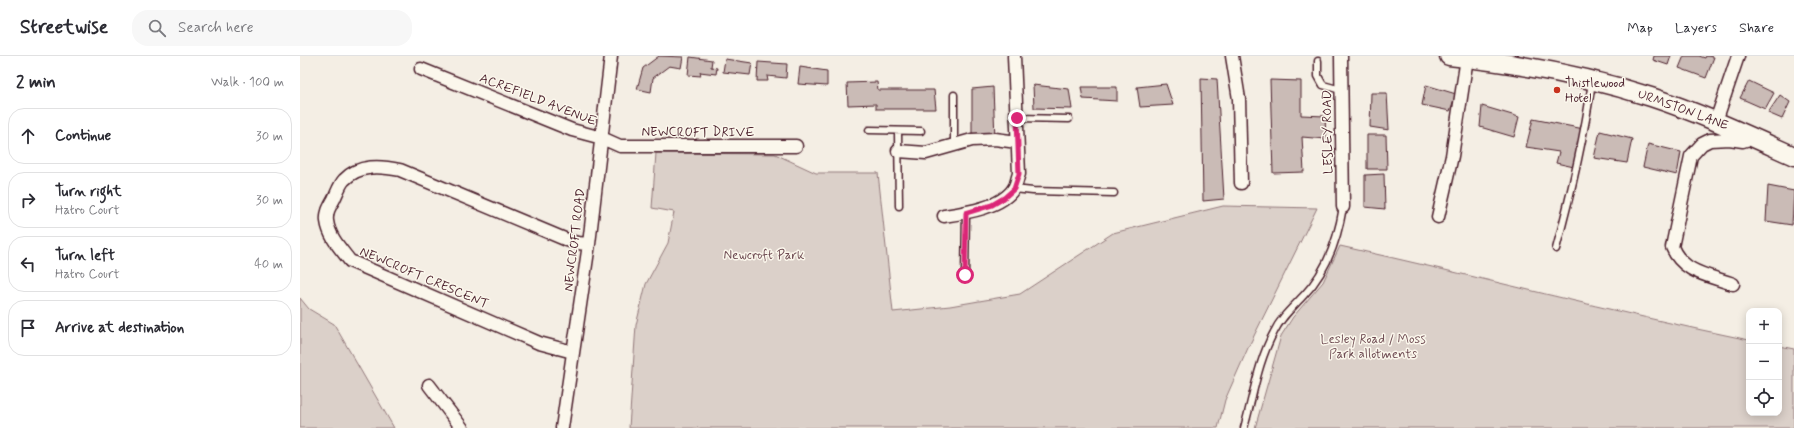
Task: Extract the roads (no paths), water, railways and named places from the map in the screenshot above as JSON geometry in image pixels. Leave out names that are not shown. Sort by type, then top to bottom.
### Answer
[{"type":"main road","name":"URMSTON LANE","points":[[1450,56],[1592,80],[1653,97],[1716,121],[1794,156]]},
{"type":"street","name":"NEWCROFT ROAD","points":[[562,428],[589,244],[611,56]]},
{"type":"street","points":[[944,216],[966,213],[992,205],[1004,198],[1014,189],[1019,174],[1014,56]]},
{"type":"street","points":[[1232,56],[1239,99],[1241,183]]},
{"type":"street","name":"LESLEY ROAD","points":[[1341,56],[1343,207]]},
{"type":"street","points":[[1716,121],[1738,56]]},
{"type":"street","points":[[1438,217],[1452,156],[1467,58]]},
{"type":"street","name":"ACREFIELD AVENUE","points":[[421,69],[572,130],[602,138]]},
{"type":"street","name":"NEWCROFT DRIVE","points":[[602,138],[620,146],[796,146]]},
{"type":"street","points":[[1733,284],[1690,269],[1682,264],[1672,247],[1691,156],[1702,144],[1710,140],[1729,139],[1743,141],[1753,138]]},
{"type":"street","points":[[898,152],[926,152],[972,140],[996,139],[1017,142]]},
{"type":"street","name":"NEWCROFT CRESCENT","points":[[574,352],[539,343],[350,261],[331,235],[327,222],[327,212],[344,180],[358,170],[373,167],[385,167],[400,170],[567,240],[589,244]]},
{"type":"street","points":[[429,385],[462,428]]},
{"type":"lane","points":[[1318,61],[1318,76],[1322,85],[1341,90]]},
{"type":"lane","points":[[1556,249],[1584,136],[1592,80]]},
{"type":"lane","points":[[954,95],[954,145]]},
{"type":"lane","points":[[1017,118],[1069,119]]},
{"type":"lane","points":[[869,130],[898,132],[921,131]]},
{"type":"lane","points":[[898,132],[899,206]]},
{"type":"lane","points":[[1014,189],[1114,194]]},
{"type":"lane","points":[[1244,428],[1265,353],[1273,333],[1282,318],[1305,294],[1321,273],[1339,228],[1343,207]]},
{"type":"lane","points":[[965,275],[966,213]]},
{"type":"place","name":"Thistlewood Hotel","points":[[1557,90]]},
{"type":"park label","name":"Newcroft Park","points":[[764,255]]},
{"type":"park label","name":"Lesley Road / Moss Park allotments","points":[[1373,346]]}]
